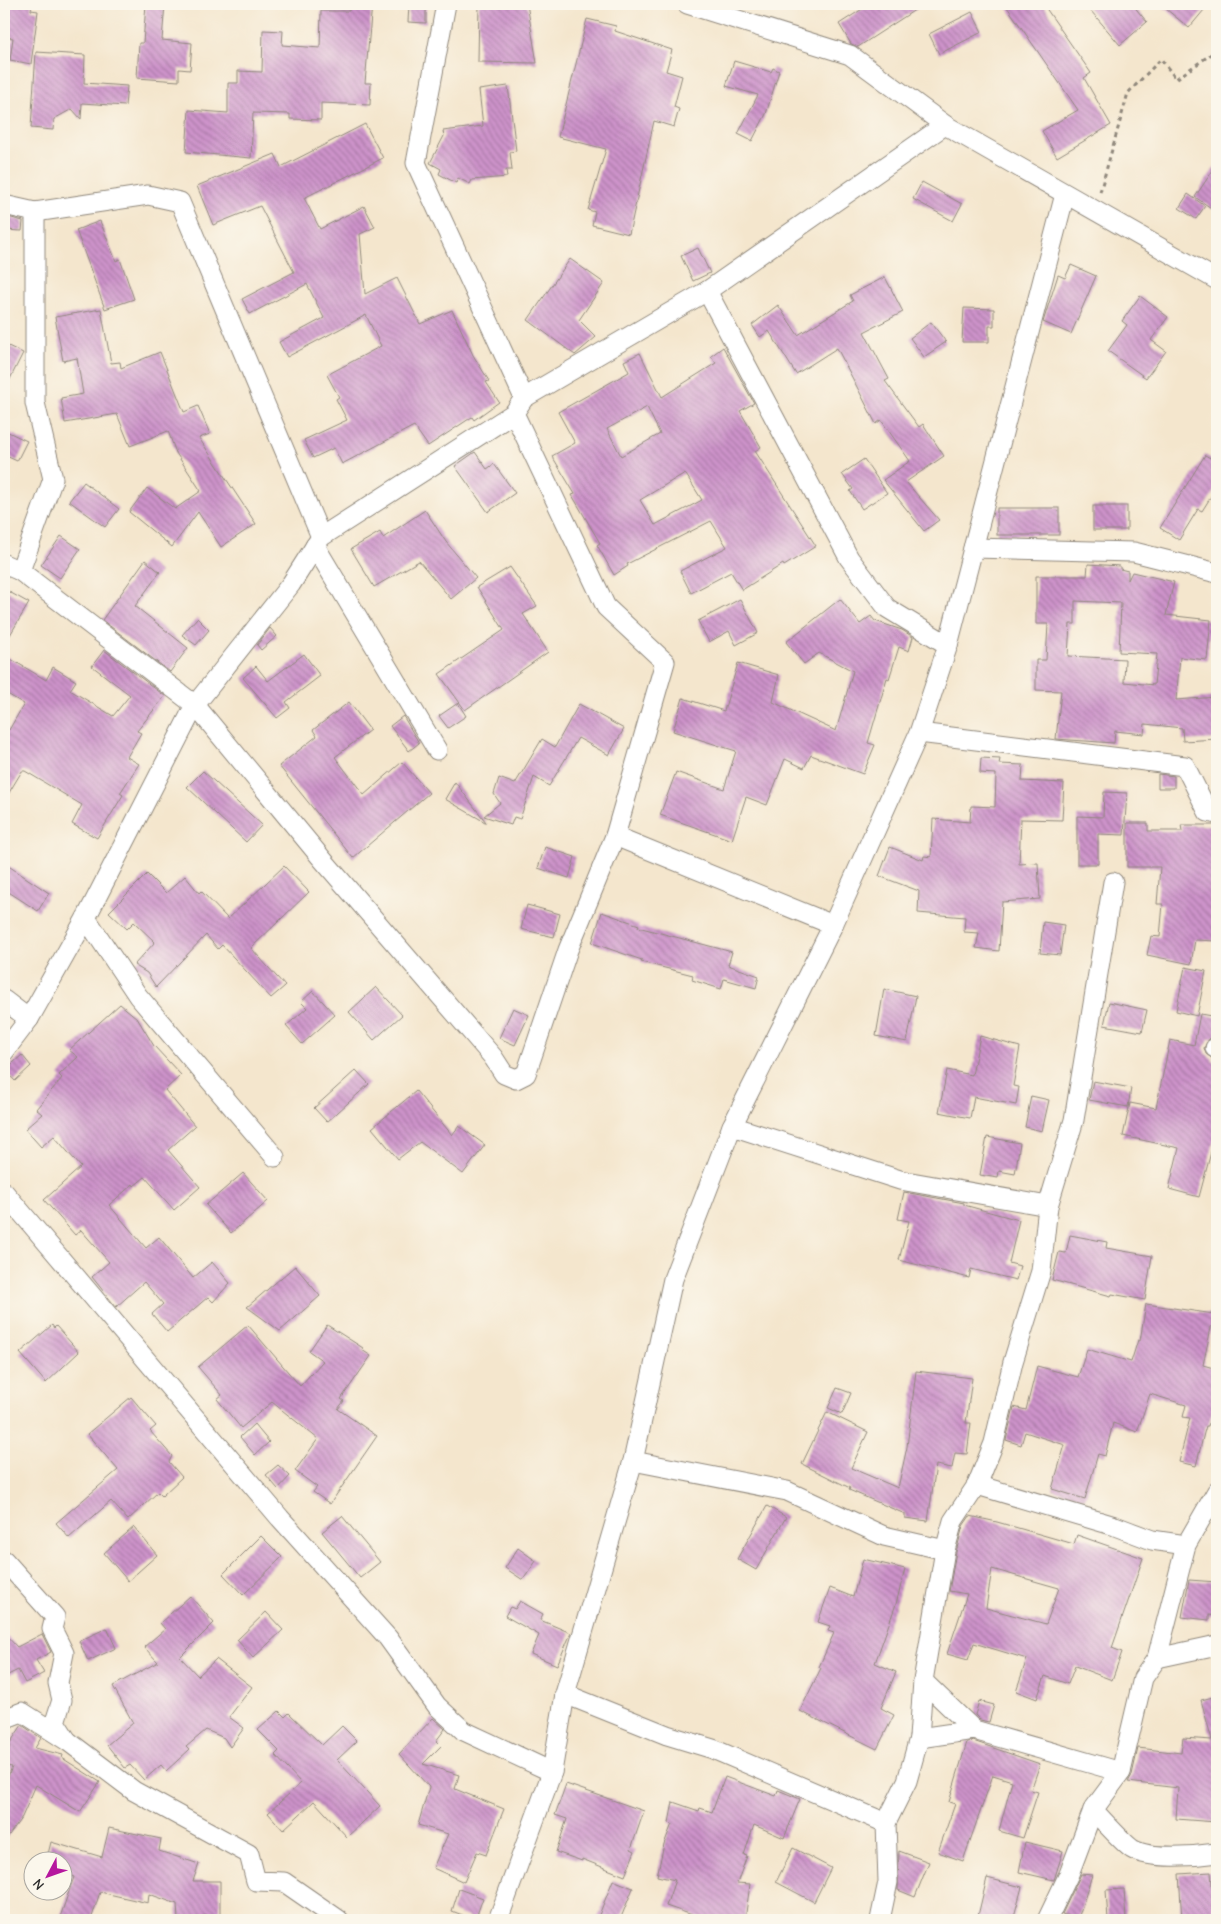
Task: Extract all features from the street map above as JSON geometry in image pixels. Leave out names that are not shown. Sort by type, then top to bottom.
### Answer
[{"type":"street","points":[[35,212],[35,403],[53,479],[12,567],[196,705],[323,860],[493,1058],[504,1074],[516,1078],[526,1074],[568,950],[615,836],[665,662],[606,606],[416,163],[446,4]]},
{"type":"street","points":[[687,4],[850,55],[945,125],[1217,280]]},
{"type":"street","points":[[4,1052],[29,1019],[86,918],[196,705],[290,584],[318,541],[519,406],[707,291],[945,125]]},
{"type":"street","points":[[498,1920],[552,1772],[565,1694],[633,1461],[673,1278],[732,1126],[833,925],[919,733],[948,645],[1065,194]]},
{"type":"street","points":[[4,205],[35,212],[148,195],[180,202],[318,541],[437,750]]},
{"type":"street","points":[[707,291],[848,558],[887,608],[948,645]]},
{"type":"street","points":[[973,548],[1134,552],[1217,573]]},
{"type":"street","points":[[919,733],[1185,766],[1208,812],[1217,814]]},
{"type":"street","points":[[615,836],[833,925]]},
{"type":"street","points":[[880,1920],[888,1882],[886,1823],[907,1781],[919,1738],[923,1682],[945,1550],[953,1521],[977,1485],[994,1443],[1013,1362],[1041,1271],[1048,1206],[1074,1120],[1113,882]]},
{"type":"street","points":[[86,918],[138,996],[276,1157]]},
{"type":"street","points":[[4,1000],[29,1019]]},
{"type":"street","points":[[732,1126],[900,1180],[1048,1206]]},
{"type":"street","points":[[4,1192],[280,1518],[388,1638],[437,1706],[464,1731],[552,1772]]},
{"type":"street","points":[[633,1461],[787,1491],[884,1536],[945,1550]]},
{"type":"street","points":[[977,1485],[1115,1526],[1152,1540],[1186,1545]]},
{"type":"street","points":[[1047,1920],[1069,1874],[1093,1810],[1121,1772],[1143,1678],[1157,1658],[1186,1545],[1217,1491]]},
{"type":"street","points":[[4,1560],[56,1617],[52,1629],[64,1653],[58,1683],[62,1700],[55,1722],[69,1742]]},
{"type":"street","points":[[1157,1658],[1217,1645]]},
{"type":"street","points":[[923,1682],[974,1730]]},
{"type":"street","points":[[565,1694],[667,1735],[713,1749],[886,1823]]},
{"type":"street","points":[[4,1718],[22,1712],[69,1742],[134,1791],[249,1854],[256,1881],[284,1882],[339,1920]]},
{"type":"street","points":[[919,1738],[974,1730],[1121,1772]]},
{"type":"street","points":[[1093,1810],[1130,1848],[1138,1852],[1184,1857],[1217,1853]]},
{"type":"path","points":[[1096,210],[1128,93],[1161,59],[1176,79],[1217,50]]},
{"type":"building","points":[[4,4],[32,4],[31,10],[38,11],[31,64],[10,60],[13,38],[4,37]]},
{"type":"building","points":[[146,4],[165,4],[162,40],[192,43],[190,70],[179,69],[179,81],[137,78],[139,43],[143,43]]},
{"type":"building","points":[[349,4],[372,4],[365,83],[371,83],[370,105],[321,103],[321,120],[290,119],[290,114],[253,113],[251,158],[186,152],[189,110],[228,113],[228,83],[238,83],[238,71],[262,72],[263,30],[283,31],[282,45],[320,48],[321,11],[349,11]]},
{"type":"building","points":[[409,4],[426,4],[426,23],[408,22]]},
{"type":"building","points":[[479,4],[527,4],[537,63],[478,62]]},
{"type":"building","points":[[870,4],[924,4],[858,47],[851,44],[839,24]]},
{"type":"building","points":[[1005,4],[1043,4],[1091,73],[1084,78],[1111,125],[1057,157],[1042,131],[1078,110]]},
{"type":"building","points":[[1085,4],[1132,4],[1147,22],[1120,45]]},
{"type":"building","points":[[1160,4],[1209,4],[1189,28]]},
{"type":"building","points":[[972,12],[982,32],[939,54],[929,34]]},
{"type":"building","points":[[587,19],[616,26],[615,31],[672,50],[666,71],[682,76],[674,107],[679,109],[674,127],[654,121],[629,234],[592,225],[595,212],[588,210],[606,149],[558,137]]},
{"type":"building","points":[[36,52],[85,55],[84,83],[127,86],[125,106],[82,103],[81,119],[72,109],[54,119],[53,130],[31,128]]},
{"type":"building","points":[[734,61],[771,72],[773,68],[779,71],[766,114],[752,141],[738,134],[758,95],[726,86]]},
{"type":"building","points":[[508,86],[516,151],[510,152],[512,170],[506,170],[507,177],[472,180],[470,184],[458,178],[456,183],[439,174],[441,169],[430,163],[444,136],[443,131],[483,126],[479,90]]},
{"type":"building","points":[[365,124],[383,158],[304,198],[320,229],[364,206],[375,227],[360,234],[365,294],[397,278],[420,324],[452,310],[473,355],[489,381],[486,382],[499,402],[474,420],[472,417],[428,446],[414,426],[342,464],[334,448],[313,458],[304,440],[347,420],[336,399],[339,397],[327,375],[381,346],[366,315],[287,357],[279,342],[324,318],[307,284],[250,314],[242,299],[294,272],[260,206],[213,225],[197,186],[275,154],[281,167]]},
{"type":"building","points":[[1217,164],[1217,212],[1195,197]]},
{"type":"building","points":[[922,182],[962,204],[953,221],[913,199]]},
{"type":"building","points":[[1188,194],[1205,206],[1196,219],[1179,208]]},
{"type":"building","points":[[4,216],[23,221],[22,231],[4,230]]},
{"type":"building","points":[[100,221],[116,261],[120,259],[134,299],[105,309],[76,230]]},
{"type":"building","points":[[698,248],[710,273],[693,281],[681,256]]},
{"type":"building","points":[[570,259],[604,283],[579,320],[596,337],[575,355],[528,320]]},
{"type":"building","points":[[1071,265],[1096,276],[1071,334],[1043,322],[1058,275],[1065,278]]},
{"type":"building","points":[[885,277],[903,312],[864,332],[889,379],[885,381],[919,427],[923,424],[944,456],[906,482],[939,520],[924,531],[883,480],[910,461],[881,420],[876,424],[837,348],[796,374],[769,331],[760,337],[752,325],[778,305],[798,335],[853,301],[850,295]]},
{"type":"building","points":[[1140,296],[1168,317],[1151,340],[1166,351],[1146,378],[1108,351],[1127,325],[1122,321]]},
{"type":"building","points":[[964,308],[994,309],[994,326],[989,326],[989,342],[962,342]]},
{"type":"building","points":[[101,309],[111,363],[120,362],[121,368],[160,352],[184,412],[198,406],[210,434],[199,438],[256,524],[221,547],[198,512],[172,547],[129,512],[147,488],[175,509],[201,491],[176,453],[168,431],[130,446],[117,414],[65,423],[61,398],[83,394],[77,358],[63,361],[55,317]]},
{"type":"building","points":[[931,322],[946,342],[924,357],[910,338]]},
{"type":"building","points":[[4,344],[23,353],[4,391]]},
{"type":"building","points":[[723,347],[754,403],[740,411],[761,447],[755,451],[816,546],[742,590],[731,572],[691,593],[680,571],[727,547],[711,521],[627,564],[628,566],[614,575],[597,545],[600,543],[572,495],[575,494],[552,456],[575,443],[558,412],[629,372],[624,361],[640,353],[662,397],[716,363],[711,356]],"holes":[[[647,407],[660,434],[621,456],[607,429]],[[685,473],[702,500],[655,525],[640,500]]]},
{"type":"building","points":[[4,430],[27,441],[17,461],[4,455]]},
{"type":"building","points":[[475,452],[487,469],[494,464],[515,493],[488,512],[455,466]]},
{"type":"building","points":[[1205,455],[1217,462],[1217,487],[1202,511],[1198,509],[1179,540],[1160,528]]},
{"type":"building","points":[[864,459],[887,493],[862,509],[850,491],[853,489],[842,474]]},
{"type":"building","points":[[84,482],[119,509],[105,527],[69,501]]},
{"type":"building","points":[[1093,506],[1127,506],[1127,530],[1093,530]]},
{"type":"building","points":[[997,508],[1059,508],[1059,535],[997,535]]},
{"type":"building","points":[[425,510],[446,542],[476,578],[451,599],[419,561],[374,587],[351,549],[380,532],[383,538]]},
{"type":"building","points":[[61,536],[80,549],[60,578],[41,565]]},
{"type":"building","points":[[145,560],[160,572],[135,606],[188,648],[170,672],[102,620]]},
{"type":"building","points":[[1088,564],[1120,566],[1120,569],[1128,571],[1128,580],[1132,572],[1174,582],[1166,615],[1211,620],[1207,660],[1180,657],[1176,700],[1217,697],[1217,739],[1183,741],[1182,728],[1145,724],[1144,734],[1115,731],[1114,743],[1056,739],[1061,691],[1036,690],[1036,660],[1046,660],[1048,624],[1036,624],[1036,576],[1087,576]],"holes":[[[1075,601],[1121,603],[1119,652],[1157,654],[1154,685],[1124,682],[1125,659],[1068,656],[1070,624],[1075,624]]]},
{"type":"building","points":[[510,567],[537,606],[523,614],[548,652],[465,710],[439,674],[504,630],[477,587]]},
{"type":"building","points":[[4,589],[29,603],[4,645]]},
{"type":"building","points":[[740,599],[758,633],[736,645],[729,631],[709,642],[698,621]]},
{"type":"building","points":[[840,599],[860,624],[871,616],[875,621],[902,630],[913,637],[909,651],[899,647],[889,679],[887,678],[868,743],[875,745],[863,774],[811,755],[804,768],[785,759],[767,805],[746,797],[732,840],[660,815],[676,772],[724,789],[736,751],[673,731],[683,698],[724,711],[738,663],[779,675],[773,702],[836,731],[853,671],[819,653],[804,664],[786,642]]},
{"type":"building","points":[[197,618],[209,630],[196,645],[182,635]]},
{"type":"building","points":[[270,628],[277,636],[261,650],[257,645]]},
{"type":"building","points":[[104,650],[165,696],[137,731],[141,733],[127,757],[139,764],[120,793],[123,795],[97,838],[72,824],[82,805],[25,771],[22,771],[4,801],[4,727],[9,730],[24,704],[4,692],[4,655],[46,680],[53,667],[76,681],[70,690],[113,716],[130,695],[92,666]]},
{"type":"building","points":[[304,654],[320,676],[286,702],[290,708],[277,718],[243,678],[256,666],[268,681]]},
{"type":"building","points":[[349,702],[370,730],[335,757],[364,795],[402,762],[429,793],[353,858],[279,766],[317,736],[313,730]]},
{"type":"building","points":[[458,703],[466,716],[448,728],[439,716]]},
{"type":"building","points":[[579,704],[624,729],[609,755],[578,738],[549,786],[534,777],[520,819],[514,817],[511,825],[484,816],[500,803],[494,794],[499,778],[515,784],[542,739],[555,747]]},
{"type":"building","points":[[403,716],[419,743],[409,751],[390,726]]},
{"type":"building","points":[[981,758],[1000,759],[999,764],[1023,765],[1022,781],[1064,783],[1062,820],[1021,819],[1019,864],[1038,863],[1040,899],[1002,902],[999,951],[976,948],[979,933],[964,932],[965,917],[918,913],[919,891],[879,876],[890,847],[923,860],[924,856],[931,857],[933,819],[970,822],[971,806],[995,807],[996,774],[980,773]]},
{"type":"building","points":[[203,771],[262,825],[246,842],[187,787]]},
{"type":"building","points":[[1158,774],[1174,776],[1174,788],[1158,788]]},
{"type":"building","points":[[455,782],[486,822],[445,799]]},
{"type":"building","points":[[1104,792],[1127,793],[1124,835],[1098,834],[1098,864],[1077,864],[1077,816],[1103,817]]},
{"type":"building","points":[[1127,823],[1148,823],[1148,831],[1182,831],[1181,825],[1217,825],[1217,941],[1195,940],[1191,964],[1147,955],[1151,936],[1160,937],[1163,904],[1157,904],[1160,867],[1127,867]]},
{"type":"building","points":[[545,847],[575,857],[569,878],[538,868]]},
{"type":"building","points":[[4,863],[49,893],[38,911],[4,889]]},
{"type":"building","points":[[284,866],[309,892],[251,948],[285,986],[271,998],[222,945],[218,949],[206,935],[156,987],[147,973],[134,965],[155,942],[134,922],[127,929],[109,912],[147,874],[166,893],[185,876],[199,893],[201,891],[228,919]]},
{"type":"building","points":[[527,905],[560,914],[554,937],[521,929]]},
{"type":"building","points":[[602,912],[639,925],[638,927],[732,952],[728,965],[759,976],[756,988],[724,979],[721,989],[692,980],[693,975],[641,962],[642,960],[592,943]]},
{"type":"building","points":[[1043,922],[1064,925],[1060,955],[1040,953]]},
{"type":"building","points":[[1185,967],[1206,971],[1197,1016],[1176,1011]]},
{"type":"building","points":[[376,987],[402,1015],[374,1040],[349,1012]]},
{"type":"building","points":[[884,989],[916,996],[907,1042],[876,1036]]},
{"type":"building","points":[[313,991],[335,1015],[302,1044],[286,1026],[307,1008],[301,1002]]},
{"type":"building","points":[[1109,1002],[1147,1010],[1142,1032],[1104,1025]]},
{"type":"building","points":[[120,1004],[137,1018],[154,1046],[181,1075],[165,1090],[195,1126],[168,1150],[200,1187],[174,1210],[145,1177],[134,1186],[133,1184],[109,1205],[146,1248],[159,1237],[193,1278],[212,1262],[230,1283],[213,1302],[208,1297],[167,1332],[152,1314],[163,1304],[144,1282],[116,1307],[92,1277],[109,1262],[81,1230],[75,1235],[44,1200],[81,1167],[54,1136],[41,1147],[25,1129],[42,1114],[36,1109],[62,1078],[59,1075],[78,1057],[69,1050]]},
{"type":"building","points":[[513,1008],[529,1015],[515,1045],[499,1038]]},
{"type":"building","points":[[1200,1014],[1217,1017],[1217,1037],[1209,1039],[1204,1048],[1206,1054],[1213,1059],[1212,1061],[1217,1062],[1217,1142],[1214,1141],[1199,1197],[1169,1189],[1179,1148],[1123,1136],[1130,1103],[1156,1108],[1170,1040],[1194,1045]]},
{"type":"building","points":[[980,1036],[1020,1047],[1013,1086],[1019,1087],[1016,1105],[974,1097],[970,1118],[939,1112],[947,1070],[972,1075]]},
{"type":"building","points":[[22,1055],[31,1066],[15,1081],[5,1070]]},
{"type":"building","points":[[356,1070],[369,1084],[327,1122],[314,1108]]},
{"type":"building","points":[[1093,1081],[1131,1088],[1128,1107],[1089,1100]]},
{"type":"building","points":[[416,1091],[452,1135],[459,1126],[485,1145],[463,1174],[420,1142],[398,1159],[372,1128]]},
{"type":"building","points":[[1031,1096],[1049,1100],[1042,1131],[1025,1127]]},
{"type":"building","points":[[987,1137],[1020,1143],[1015,1174],[999,1171],[998,1178],[980,1175]]},
{"type":"building","points":[[243,1173],[268,1201],[231,1233],[206,1205]]},
{"type":"building","points":[[904,1192],[964,1203],[964,1205],[1019,1220],[1009,1263],[1020,1266],[1016,1280],[971,1269],[969,1278],[899,1260],[909,1221],[898,1219]]},
{"type":"building","points":[[1070,1235],[1107,1242],[1106,1248],[1152,1256],[1145,1300],[1112,1294],[1111,1296],[1052,1280],[1059,1252],[1066,1253]]},
{"type":"building","points":[[295,1266],[320,1296],[280,1331],[247,1307]]},
{"type":"building","points":[[1146,1304],[1214,1314],[1203,1365],[1217,1369],[1217,1396],[1208,1426],[1206,1426],[1196,1466],[1179,1462],[1190,1418],[1183,1417],[1186,1405],[1150,1394],[1137,1432],[1113,1423],[1105,1456],[1098,1454],[1085,1499],[1052,1489],[1065,1445],[1025,1432],[1021,1445],[1006,1440],[1014,1407],[1026,1410],[1037,1366],[1078,1377],[1087,1349],[1131,1362],[1138,1340],[1140,1341]]},
{"type":"building","points":[[52,1325],[54,1328],[56,1326],[79,1352],[46,1383],[20,1353]]},
{"type":"building","points":[[248,1325],[300,1386],[323,1361],[309,1351],[327,1325],[363,1348],[362,1350],[371,1356],[341,1399],[344,1401],[338,1409],[377,1436],[330,1504],[313,1492],[317,1487],[295,1471],[318,1439],[272,1402],[241,1428],[217,1399],[222,1395],[198,1367]]},
{"type":"building","points":[[916,1371],[972,1378],[966,1423],[971,1423],[967,1454],[955,1453],[952,1468],[936,1465],[928,1521],[905,1518],[905,1514],[849,1490],[850,1488],[802,1464],[827,1412],[868,1432],[851,1468],[898,1488],[907,1447]]},
{"type":"building","points":[[837,1388],[851,1393],[842,1414],[828,1408]]},
{"type":"building","points":[[131,1397],[156,1426],[150,1431],[172,1456],[169,1462],[182,1477],[162,1496],[158,1492],[128,1520],[111,1501],[69,1538],[56,1523],[118,1470],[87,1434]]},
{"type":"building","points":[[254,1424],[269,1442],[255,1455],[240,1437]]},
{"type":"building","points":[[278,1465],[290,1476],[278,1489],[266,1475]]},
{"type":"building","points":[[767,1506],[786,1517],[756,1570],[737,1559]]},
{"type":"building","points":[[342,1516],[380,1562],[360,1578],[322,1532]]},
{"type":"building","points":[[970,1516],[1074,1544],[1077,1535],[1143,1558],[1112,1648],[1122,1652],[1112,1680],[1075,1666],[1068,1684],[1045,1676],[1037,1699],[1016,1691],[1027,1659],[974,1643],[968,1660],[947,1654],[967,1594],[949,1591],[963,1526]],"holes":[[[992,1569],[1059,1588],[1046,1624],[986,1608]]]},
{"type":"building","points":[[134,1527],[157,1555],[128,1581],[104,1553]]},
{"type":"building","points":[[261,1536],[282,1557],[243,1595],[223,1574]]},
{"type":"building","points":[[518,1548],[536,1561],[523,1580],[505,1568]]},
{"type":"building","points":[[863,1559],[905,1569],[896,1604],[875,1663],[896,1672],[881,1708],[894,1715],[877,1749],[800,1711],[821,1668],[819,1667],[834,1633],[828,1631],[830,1626],[818,1622],[830,1588],[853,1597]]},
{"type":"building","points":[[1189,1580],[1217,1582],[1217,1616],[1209,1615],[1209,1620],[1182,1617]]},
{"type":"building","points":[[190,1596],[214,1623],[180,1657],[198,1676],[216,1659],[252,1687],[229,1717],[244,1728],[230,1747],[224,1738],[206,1730],[186,1747],[189,1750],[166,1771],[161,1765],[144,1780],[130,1765],[125,1768],[107,1745],[133,1723],[113,1686],[158,1662],[144,1647],[165,1629],[160,1623]]},
{"type":"building","points":[[520,1601],[543,1614],[540,1620],[571,1633],[557,1665],[531,1654],[539,1635],[505,1616],[510,1607],[515,1609]]},
{"type":"building","points":[[266,1612],[283,1630],[253,1658],[237,1640]]},
{"type":"building","points":[[107,1628],[116,1648],[88,1661],[79,1641]]},
{"type":"building","points":[[4,1633],[17,1647],[42,1634],[51,1652],[36,1660],[44,1673],[25,1683],[18,1670],[4,1677]]},
{"type":"building","points":[[1217,1696],[1216,1822],[1176,1819],[1178,1788],[1128,1782],[1132,1775],[1138,1748],[1181,1753],[1183,1738],[1212,1740],[1201,1700]]},
{"type":"building","points":[[979,1701],[994,1705],[989,1722],[980,1720],[975,1715]]},
{"type":"building","points":[[279,1711],[285,1717],[289,1713],[322,1745],[342,1726],[357,1741],[337,1760],[380,1806],[347,1837],[314,1801],[283,1830],[268,1813],[301,1783],[275,1755],[279,1751],[258,1730]]},
{"type":"building","points":[[433,1718],[445,1729],[436,1741],[441,1746],[423,1764],[459,1775],[455,1789],[504,1809],[486,1855],[477,1852],[464,1882],[433,1868],[448,1834],[418,1825],[429,1787],[399,1754]]},
{"type":"building","points":[[22,1725],[41,1738],[35,1748],[63,1755],[62,1758],[100,1782],[80,1812],[36,1785],[22,1817],[4,1842],[4,1786],[12,1767],[6,1766],[10,1743]]},
{"type":"building","points":[[973,1741],[1040,1764],[1031,1790],[1038,1792],[1023,1838],[999,1831],[1012,1781],[993,1775],[963,1861],[938,1852],[955,1804],[949,1802],[967,1742]]},
{"type":"building","points":[[725,1777],[776,1796],[778,1790],[800,1799],[784,1838],[754,1825],[744,1855],[747,1856],[737,1883],[750,1884],[745,1920],[707,1920],[666,1906],[675,1880],[657,1876],[664,1844],[672,1824],[669,1823],[673,1802],[699,1811],[700,1808],[712,1812]]},
{"type":"building","points":[[566,1784],[644,1811],[631,1849],[635,1851],[625,1876],[582,1859],[582,1861],[556,1852],[567,1819],[555,1815]]},
{"type":"building","points":[[109,1828],[161,1839],[159,1851],[199,1864],[193,1881],[220,1881],[220,1916],[203,1916],[203,1920],[178,1920],[177,1904],[149,1894],[148,1903],[100,1892],[91,1920],[59,1920],[65,1902],[72,1902],[72,1883],[74,1877],[72,1876],[72,1852],[48,1852],[51,1842],[102,1857]]},
{"type":"building","points":[[1025,1842],[1063,1851],[1054,1880],[1019,1872]]},
{"type":"building","points":[[793,1848],[831,1868],[814,1902],[776,1882]]},
{"type":"building","points":[[899,1851],[929,1862],[915,1897],[898,1890]]},
{"type":"building","points":[[1211,1872],[1215,1920],[1182,1920],[1179,1874]]},
{"type":"building","points":[[1081,1874],[1092,1875],[1078,1919],[1062,1914]]},
{"type":"building","points":[[987,1878],[1022,1887],[1013,1920],[977,1920]]},
{"type":"building","points":[[613,1880],[633,1888],[620,1920],[597,1920]]},
{"type":"building","points":[[459,1889],[483,1898],[475,1920],[452,1911]]},
{"type":"building","points":[[1124,1889],[1126,1920],[1108,1920],[1106,1890]]}]
